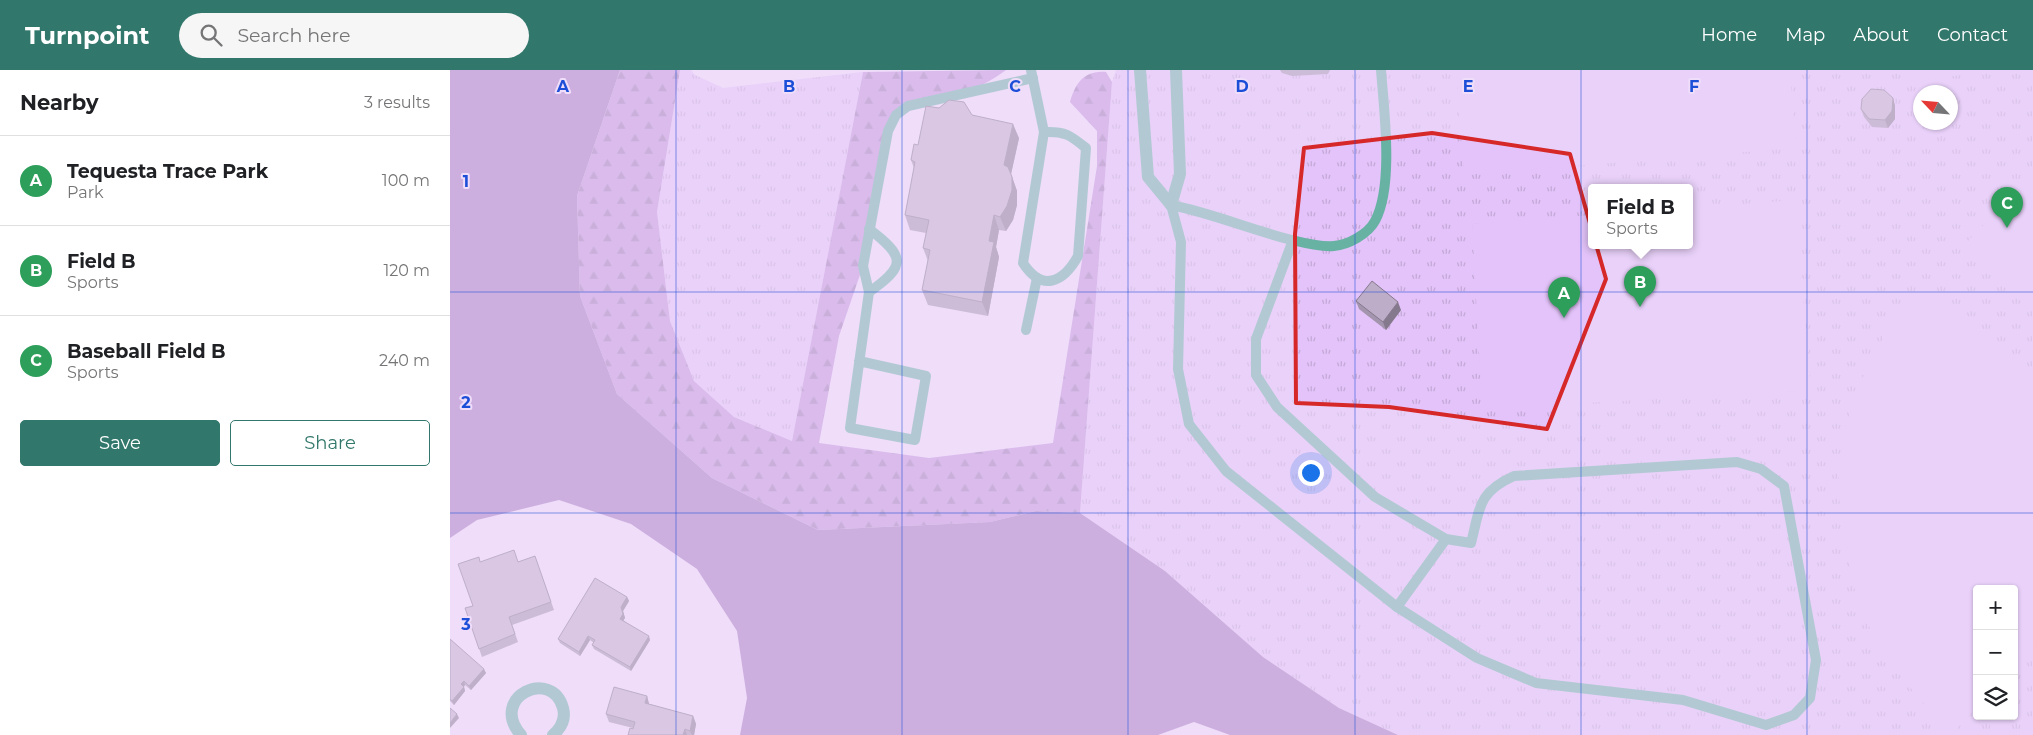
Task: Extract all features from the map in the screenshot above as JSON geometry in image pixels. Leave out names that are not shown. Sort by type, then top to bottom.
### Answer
[{"type":"street","points":[[1140,70],[1148,177],[1171,205]]},
{"type":"street","points":[[1171,205],[1180,174],[1176,70]]},
{"type":"street","points":[[521,735],[515,728],[511,718],[516,698],[524,691],[544,688],[554,693],[564,710],[563,721],[553,735]]},
{"type":"lane","points":[[1293,240],[1256,340],[1256,375],[1277,407],[1375,497],[1446,539],[1471,543],[1483,499],[1490,490],[1514,476],[1737,462],[1761,469],[1784,486],[1816,660],[1810,698],[1794,715],[1766,725],[1683,700],[1536,682],[1477,658],[1396,607],[1226,471],[1189,424],[1178,369],[1181,242],[1171,205],[1203,212],[1293,240],[1334,246],[1356,240],[1374,223],[1384,194],[1385,119],[1381,70]]},
{"type":"lane","points":[[859,361],[926,376],[915,440],[850,428],[859,361],[869,292],[862,266],[888,131],[896,115],[908,106],[927,100],[1032,74],[1044,132],[1023,263],[1031,275],[1044,282],[1057,280],[1071,269],[1078,256],[1086,148],[1069,134],[1060,131],[1044,132]]},
{"type":"lane","points":[[869,229],[889,244],[896,253],[897,262],[895,271],[889,279],[869,292]]},
{"type":"lane","points":[[1026,330],[1036,278]]},
{"type":"lane","points":[[1396,607],[1446,539]]},
{"type":"highlighted area","points":[[1432,133],[1570,154],[1606,279],[1547,429],[1389,407],[1296,403],[1295,234],[1304,148]]},
{"type":"green space","points":[[620,70],[680,70],[657,212],[670,321],[694,381],[734,417],[792,441],[863,72],[1006,70],[967,92],[896,115],[863,266],[839,336],[819,443],[929,458],[1053,443],[1097,166],[1097,131],[1070,102],[1074,90],[1081,80],[1091,73],[1106,72],[1112,82],[1080,513],[1036,511],[990,522],[818,530],[712,478],[617,394],[580,296],[577,196]]},
{"type":"green space","points":[[680,70],[691,70],[695,75],[723,88],[863,72],[792,441],[734,417],[694,381],[670,321],[657,212]]},
{"type":"green space","points":[[1116,70],[2033,70],[2033,735],[1398,735],[1339,708],[1263,657],[1165,571],[1080,513],[1112,82]]},
{"type":"green space","points":[[1456,70],[1790,70],[1796,148],[1464,175]]},
{"type":"green space","points":[[1909,70],[2004,70],[1910,81]]},
{"type":"green space","points":[[2033,181],[2033,312],[1962,247],[1999,209]]},
{"type":"green space","points":[[1795,200],[1811,390],[1482,409],[1472,224],[1588,215],[1588,249],[1693,249],[1693,208]]},
{"type":"green space","points":[[1925,287],[2033,375],[2033,645],[2018,661],[2018,585],[1973,585],[1973,711],[1952,734],[1917,696],[1896,669],[1864,616],[1856,595],[1851,573],[1839,494],[1842,450],[1853,403],[1871,359],[1898,317]]},
{"type":"shaded area","points":[[450,70],[620,70],[577,196],[580,296],[617,394],[712,478],[818,530],[990,522],[1036,511],[1080,513],[1165,571],[1263,657],[1339,708],[1398,735],[1230,735],[1194,722],[1158,735],[740,735],[747,698],[737,631],[697,569],[631,524],[559,500],[477,520],[450,538]]},
{"type":"building","points":[[1871,89],[1884,90],[1893,98],[1892,111],[1885,120],[1869,119],[1861,109],[1862,99]]},
{"type":"building","points":[[949,100],[964,102],[972,115],[1013,124],[1004,165],[1008,167],[1012,177],[1012,190],[1007,206],[1000,217],[994,215],[989,241],[994,242],[982,302],[922,290],[930,250],[923,248],[929,220],[905,215],[915,162],[911,160],[914,144],[918,145],[926,106],[939,108]]},
{"type":"building","points":[[1372,281],[1398,302],[1383,322],[1356,301]]},
{"type":"building","points":[[514,550],[518,562],[535,556],[551,602],[509,617],[515,634],[479,649],[465,608],[473,606],[458,564],[479,557],[480,562]]},
{"type":"building","points":[[595,578],[627,597],[621,607],[623,614],[620,619],[649,636],[630,667],[592,645],[595,640],[588,636],[579,652],[558,639]]},
{"type":"building","points":[[450,639],[484,669],[469,686],[464,681],[461,684],[464,687],[452,701],[450,699]]},
{"type":"building","points":[[614,687],[647,696],[645,703],[693,716],[690,731],[685,729],[683,735],[628,735],[630,728],[633,729],[635,722],[606,714]]},
{"type":"building","points":[[450,708],[457,714],[450,723]]},
{"type":"place","name":"Baseball Field B","points":[[2007,228]]},
{"type":"place","name":"Field B","points":[[1640,307]]},
{"type":"place","name":"Tequesta Trace Park","points":[[1564,318]]}]
